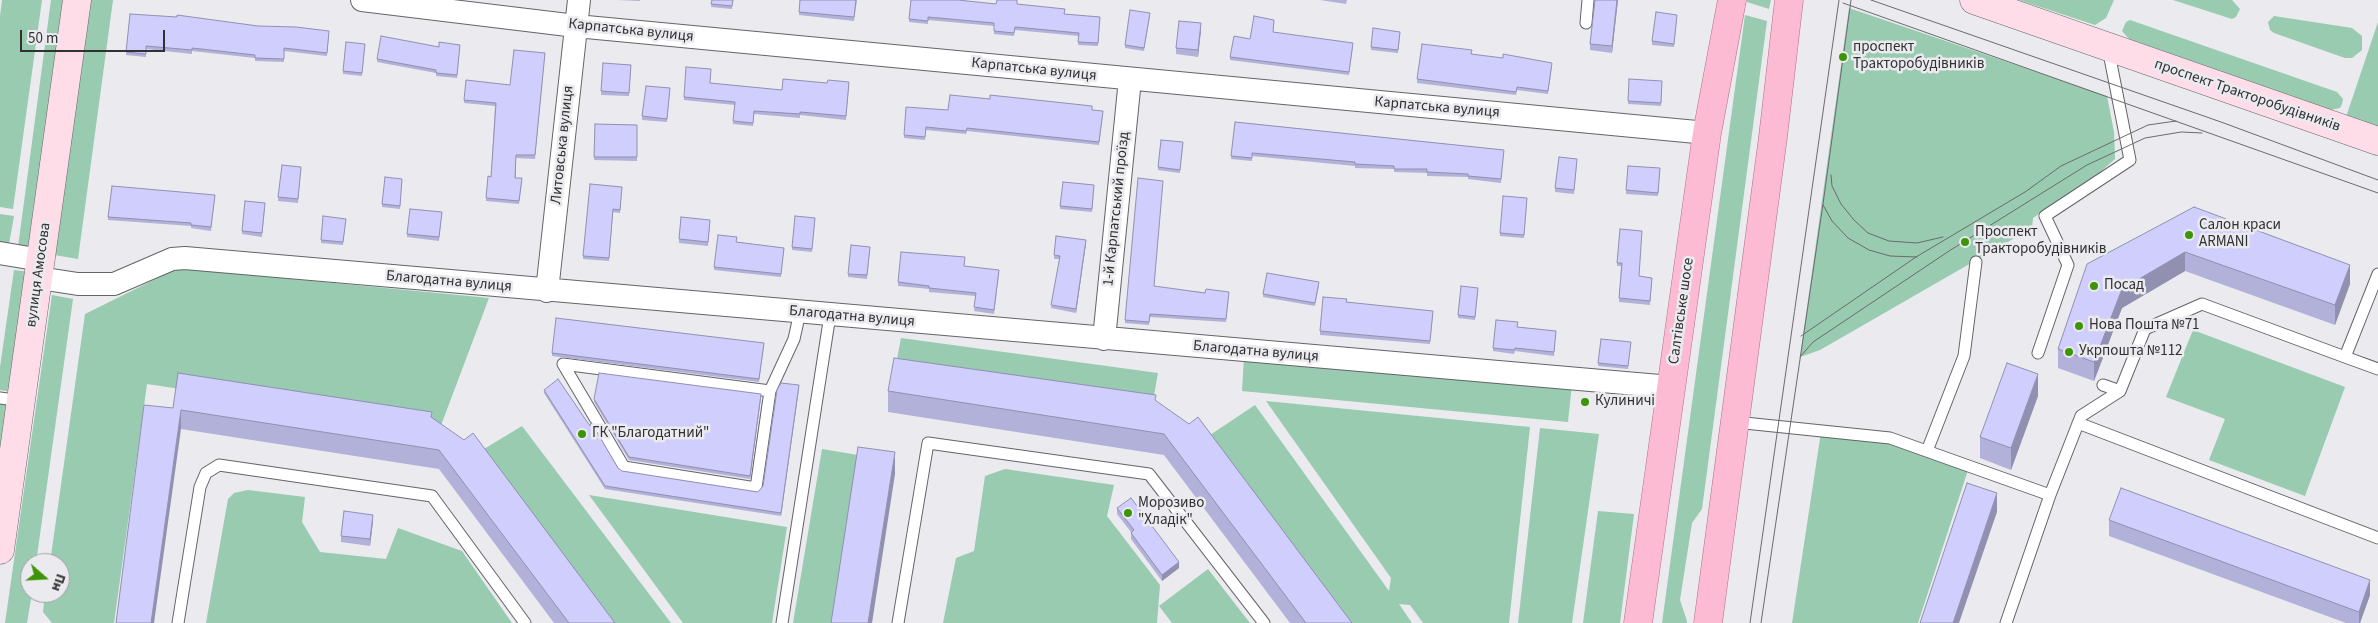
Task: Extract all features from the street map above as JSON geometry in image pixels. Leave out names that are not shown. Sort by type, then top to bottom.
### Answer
[{"type":"main road","name":"Салтівське шосе","points":[[1638,623],[1707,133],[1732,0]]},
{"type":"main road","points":[[1708,623],[1773,137],[1789,0]]},
{"type":"street","name":"вулиця Амосова","points":[[0,550],[11,400],[40,269],[77,0]]},
{"type":"street","name":"Карпатська вулиця","points":[[362,0],[576,26],[1130,80],[1707,133]]},
{"type":"street","name":"Литовська вулиця","points":[[547,291],[579,0]]},
{"type":"street","name":"проспект Тракторобудівників","points":[[1974,0],[2378,141]]},
{"type":"street","name":"1-й Карпатський проїзд","points":[[1104,339],[1130,80]]},
{"type":"street","name":"Благодатна вулиця","points":[[0,253],[78,284],[114,284],[172,259],[185,258],[547,291],[1671,387]]},
{"type":"lane","points":[[1586,23],[1588,0]]},
{"type":"lane","points":[[2038,352],[2068,265],[2045,216],[2130,160],[2107,47]]},
{"type":"lane","points":[[1927,451],[1964,356],[1976,262]]},
{"type":"lane","points":[[2345,357],[2378,274]]},
{"type":"lane","points":[[2006,623],[2050,495],[2081,416],[2120,391],[2145,329],[2202,304],[2378,369]]},
{"type":"lane","points":[[770,391],[563,364],[624,467],[756,488],[770,391],[794,339],[800,312]]},
{"type":"lane","points":[[782,623],[830,315]]},
{"type":"lane","points":[[2103,385],[2120,391]]},
{"type":"lane","points":[[1735,422],[1890,438],[2050,495]]},
{"type":"lane","points":[[2078,423],[2378,538]]},
{"type":"lane","points":[[898,623],[928,442],[1149,474],[1264,623]]},
{"type":"lane","points":[[178,623],[200,487],[206,473],[219,466],[432,496],[525,623]]},
{"type":"green space","points":[[2,0],[42,0],[13,209],[0,207],[0,16]]},
{"type":"green space","points":[[51,0],[66,0],[33,249],[18,247]]},
{"type":"green space","points":[[89,0],[113,0],[78,259],[54,255]]},
{"type":"green space","points":[[1747,0],[1771,0],[1769,9],[1747,2]]},
{"type":"green space","points":[[2019,0],[2114,0],[2106,18],[2095,25]]},
{"type":"green space","points":[[2173,0],[2232,0],[2240,9],[2236,17],[2232,19]]},
{"type":"green space","points":[[1849,8],[2107,96],[2114,132],[2115,159],[2098,174],[2033,218],[2032,228],[1820,350],[1800,357]]},
{"type":"green space","points":[[1745,15],[1767,21],[1702,509],[1692,523],[1680,600],[1687,623],[1662,623]]},
{"type":"green space","points":[[2274,16],[2352,28],[2362,36],[2362,50],[2352,58],[2345,58],[2274,33],[2270,30],[2268,22]]},
{"type":"green space","points":[[2130,20],[2337,92],[2343,99],[2342,104],[2340,108],[2330,110],[2129,39],[2122,31],[2126,22]]},
{"type":"green space","points":[[2378,22],[2378,131],[2345,120]]},
{"type":"green space","points":[[0,214],[14,216],[8,250],[0,249]]},
{"type":"green space","points":[[178,268],[489,298],[440,428],[147,384],[114,623],[52,623],[43,612],[44,603],[70,603],[70,553],[51,553],[85,314]]},
{"type":"green space","points":[[14,270],[30,272],[13,392],[0,390],[0,367]]},
{"type":"green space","points":[[52,295],[73,299],[37,553],[20,553],[20,603],[30,603],[27,623],[5,623]]},
{"type":"green space","points":[[2193,330],[2345,387],[2305,496],[2209,460],[2225,419],[2166,397]]},
{"type":"green space","points":[[901,338],[1158,373],[1151,412],[894,375]]},
{"type":"green space","points":[[1244,357],[1572,384],[1568,422],[1242,391]]},
{"type":"green space","points":[[1266,401],[1530,427],[1509,623],[1423,623],[1410,605],[1399,604],[1412,623],[1341,623],[1204,439],[1255,405],[1389,591],[1391,578]]},
{"type":"green space","points":[[0,402],[11,404],[0,476]]},
{"type":"green space","points":[[522,426],[671,623],[606,623],[479,452]]},
{"type":"green space","points":[[1540,428],[1599,434],[1572,623],[1518,623]]},
{"type":"green space","points":[[1821,432],[1890,438],[1969,467],[1918,623],[1792,623]]},
{"type":"green space","points":[[822,449],[858,455],[832,623],[793,623]]},
{"type":"green space","points":[[1005,469],[1114,485],[1107,516],[1160,585],[1157,623],[943,623],[956,558],[974,551],[985,476]]},
{"type":"green space","points":[[248,490],[305,497],[302,522],[320,552],[386,559],[398,528],[462,551],[512,623],[206,623],[228,499],[234,493]]},
{"type":"green space","points":[[589,495],[787,527],[772,623],[683,623]]},
{"type":"green space","points":[[1598,511],[1634,514],[1620,623],[1583,623]]},
{"type":"green space","points":[[1208,569],[1250,623],[1172,623],[1159,606]]},
{"type":"building","points":[[712,0],[733,0],[732,6],[711,4]]},
{"type":"building","points":[[800,0],[856,0],[854,17],[799,12]]},
{"type":"building","points":[[911,0],[958,0],[996,4],[997,0],[1017,0],[1017,4],[1065,9],[1064,14],[1100,17],[1098,43],[1078,42],[1079,33],[1015,27],[1014,33],[994,31],[994,23],[928,17],[928,21],[909,19]]},
{"type":"building","points":[[1595,0],[1617,0],[1612,46],[1590,44]]},
{"type":"building","points":[[1130,10],[1150,13],[1144,48],[1125,45]]},
{"type":"building","points":[[1656,12],[1677,15],[1674,44],[1652,41]]},
{"type":"building","points":[[130,14],[177,17],[177,15],[258,26],[296,27],[329,31],[327,53],[284,48],[284,59],[255,58],[255,55],[192,48],[192,50],[146,46],[146,54],[126,52]]},
{"type":"building","points":[[1254,16],[1274,20],[1273,32],[1353,43],[1349,72],[1230,57],[1234,36],[1250,39]]},
{"type":"building","points":[[1179,21],[1201,23],[1198,50],[1176,48]]},
{"type":"building","points":[[1373,28],[1400,32],[1398,50],[1371,47]]},
{"type":"building","points":[[381,36],[439,47],[439,42],[460,45],[457,75],[436,73],[436,70],[377,59]]},
{"type":"building","points":[[346,42],[365,44],[362,73],[343,71]]},
{"type":"building","points":[[1422,44],[1472,50],[1471,54],[1503,58],[1503,54],[1552,63],[1548,91],[1517,87],[1516,92],[1417,79]]},
{"type":"building","points":[[514,50],[545,53],[535,155],[516,155],[515,178],[522,178],[519,201],[486,198],[488,176],[491,177],[496,103],[464,100],[466,80],[510,85]]},
{"type":"building","points":[[603,63],[631,65],[629,93],[601,91]]},
{"type":"building","points":[[686,67],[711,69],[710,83],[782,90],[783,79],[827,83],[828,80],[849,82],[846,116],[754,111],[753,123],[733,121],[735,102],[684,97]]},
{"type":"building","points":[[1629,79],[1662,81],[1661,103],[1628,101]]},
{"type":"building","points":[[646,86],[670,88],[667,119],[642,116]]},
{"type":"building","points":[[950,95],[990,99],[990,95],[1092,106],[1092,110],[1103,111],[1099,142],[967,128],[966,131],[926,127],[925,137],[904,135],[906,107],[948,110]]},
{"type":"building","points":[[1235,122],[1504,150],[1501,179],[1468,176],[1468,174],[1427,172],[1427,169],[1394,169],[1394,166],[1355,164],[1355,162],[1252,153],[1252,158],[1231,156]]},
{"type":"building","points":[[595,124],[637,125],[637,157],[594,157]]},
{"type":"building","points":[[1161,140],[1183,142],[1180,170],[1158,167]]},
{"type":"building","points":[[1559,157],[1577,159],[1574,190],[1555,188]]},
{"type":"building","points":[[282,165],[301,167],[298,199],[278,197]]},
{"type":"building","points":[[1628,166],[1660,168],[1658,193],[1626,190]]},
{"type":"building","points":[[385,177],[402,179],[400,206],[382,204]]},
{"type":"building","points":[[1138,178],[1163,181],[1154,286],[1205,293],[1206,289],[1229,292],[1226,319],[1150,314],[1149,322],[1125,320]]},
{"type":"building","points":[[1063,182],[1094,185],[1092,209],[1060,206]]},
{"type":"building","points":[[590,184],[622,187],[620,210],[613,209],[609,258],[583,256]]},
{"type":"building","points":[[112,186],[215,195],[211,227],[191,225],[191,223],[108,217]]},
{"type":"building","points":[[1503,196],[1527,198],[1524,235],[1500,233]]},
{"type":"building","points":[[245,201],[265,203],[262,233],[242,231]]},
{"type":"building","points":[[2194,207],[2350,265],[2335,305],[2185,252],[2122,289],[2094,362],[2058,349],[2087,264]]},
{"type":"building","points":[[410,209],[442,212],[439,237],[407,234]]},
{"type":"building","points":[[323,216],[346,219],[343,242],[321,240]]},
{"type":"building","points":[[795,216],[815,218],[812,249],[792,247]]},
{"type":"building","points":[[681,217],[710,220],[708,242],[679,239]]},
{"type":"building","points":[[1620,229],[1642,231],[1639,276],[1652,278],[1650,301],[1619,298],[1622,263],[1617,263]]},
{"type":"building","points":[[718,235],[737,237],[736,242],[784,248],[781,274],[714,267]]},
{"type":"building","points":[[1056,236],[1086,240],[1076,309],[1051,305],[1060,256],[1054,255]]},
{"type":"building","points":[[851,245],[870,247],[867,275],[848,274]]},
{"type":"building","points":[[901,252],[965,257],[964,266],[999,270],[994,310],[974,307],[976,293],[929,288],[929,286],[898,282]]},
{"type":"building","points":[[1267,273],[1319,282],[1315,303],[1263,294]]},
{"type":"building","points":[[1461,286],[1478,288],[1475,317],[1458,315]]},
{"type":"building","points":[[1323,297],[1347,299],[1346,302],[1433,311],[1430,341],[1320,331]]},
{"type":"building","points":[[556,318],[764,343],[759,379],[552,353]]},
{"type":"building","points":[[1496,320],[1518,322],[1517,327],[1556,331],[1554,352],[1493,348]]},
{"type":"building","points":[[1601,339],[1631,342],[1628,366],[1598,363]]},
{"type":"building","points":[[894,358],[1156,395],[1155,400],[1189,424],[1198,417],[1352,623],[1306,623],[1164,434],[888,391]]},
{"type":"building","points":[[2007,363],[2038,374],[2011,448],[1980,437]]},
{"type":"building","points":[[178,373],[432,412],[431,417],[464,440],[473,433],[615,623],[569,623],[439,450],[181,410],[151,623],[116,623],[144,405],[173,408]]},
{"type":"building","points":[[599,373],[761,394],[750,476],[629,457],[594,399]]},
{"type":"building","name":"ГК \"Благодатний\"","points":[[558,379],[590,426],[591,422],[618,468],[622,471],[758,492],[763,486],[777,390],[781,383],[799,385],[781,513],[605,486],[544,390]]},
{"type":"building","points":[[858,447],[895,452],[868,623],[831,623]]},
{"type":"building","points":[[1967,483],[1997,493],[1953,623],[1920,623]]},
{"type":"building","points":[[2121,488],[2370,580],[2359,612],[2109,520]]},
{"type":"building","points":[[1131,498],[1179,562],[1162,575],[1131,533],[1134,530],[1117,508]]},
{"type":"building","points":[[344,511],[373,515],[370,539],[341,536]]},
{"type":"tram line","points":[[1750,623],[1839,0]]},
{"type":"tram line","points":[[1761,623],[1851,0]]},
{"type":"tram line","points":[[1871,0],[2221,122],[2378,180]]},
{"type":"tram line","points":[[1843,3],[2378,193]]},
{"type":"tram line","points":[[1801,336],[1916,257],[2025,192],[2061,166],[2148,125],[2176,121]]},
{"type":"tram line","points":[[1800,357],[1813,342],[1949,251],[2087,165],[2145,138],[2181,132],[2202,133]]},
{"type":"tram line","points":[[1831,175],[1832,186],[1841,204],[1868,233],[1889,241],[1917,243],[1943,237]]},
{"type":"tram line","points":[[1823,205],[1832,221],[1848,238],[1869,250],[1890,256],[1917,257]]},
{"type":"place","name":"проспект Тракторобудівників","points":[[1843,57]]},
{"type":"place","name":"Салон краси ARMANI","points":[[2189,235]]},
{"type":"place","name":"Проспект Тракторобудівників","points":[[1965,242]]},
{"type":"place","name":"Посад","points":[[2094,286]]},
{"type":"place","name":"Нова Пошта №71","points":[[2079,326]]},
{"type":"place","name":"Укрпошта №112","points":[[2069,352]]},
{"type":"place","name":"Кулиничі","points":[[1585,402]]},
{"type":"place","name":"ГК \"Благодатний\"","points":[[582,434]]},
{"type":"place","name":"Морозиво \"Хладік\"","points":[[1128,513]]}]
